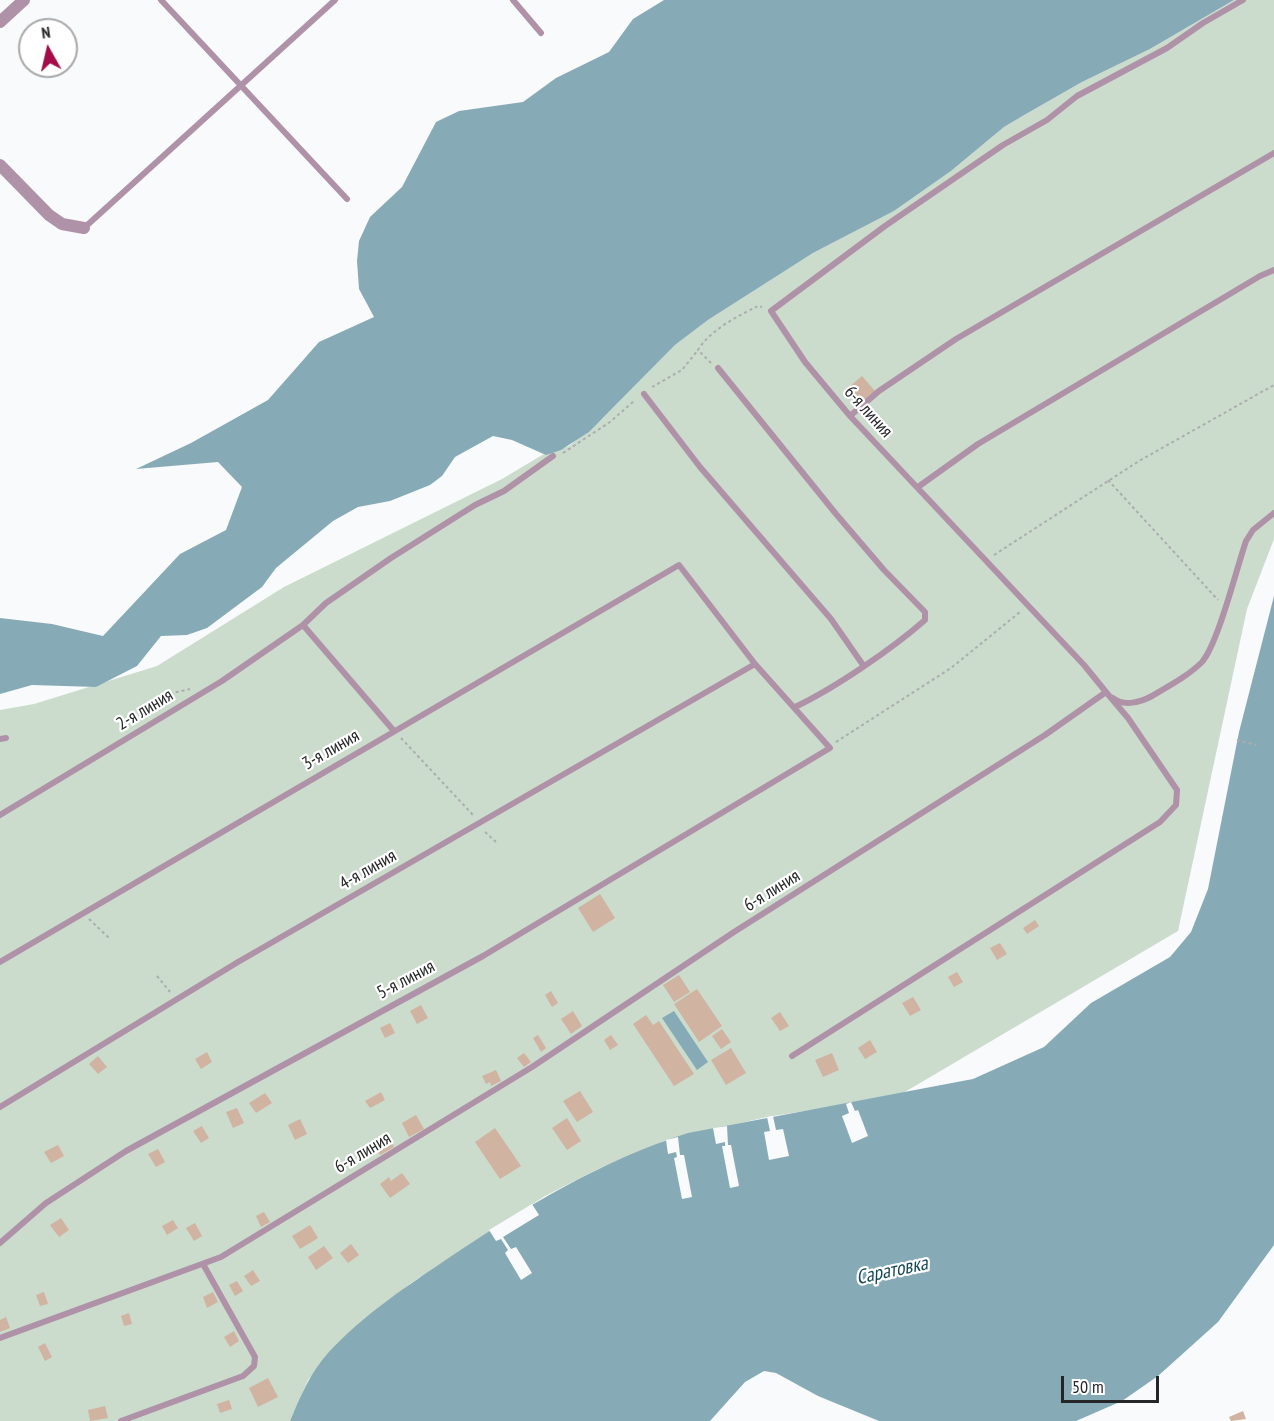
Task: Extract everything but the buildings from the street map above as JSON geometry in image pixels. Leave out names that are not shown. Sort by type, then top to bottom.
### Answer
[{"type":"street","points":[[0,22],[24,0]]},
{"type":"street","points":[[0,165],[49,215],[62,224],[84,228]]},
{"type":"lane","points":[[161,0],[347,199]]},
{"type":"lane","points":[[84,228],[335,0]]},
{"type":"lane","points":[[513,0],[541,33]]},
{"type":"lane","points":[[771,311],[852,250],[1003,145],[1047,120],[1077,96],[1167,48],[1203,22],[1243,0]]},
{"type":"lane","points":[[850,416],[879,391],[956,339],[1274,153]]},
{"type":"lane","points":[[918,487],[986,439],[1260,276],[1274,270]]},
{"type":"lane","name":"6-я линия","points":[[0,1338],[222,1257],[532,1067],[734,932],[1046,735],[1106,692],[1029,605],[850,416],[806,362],[771,311]]},
{"type":"lane","points":[[718,368],[850,530],[925,612],[925,620],[920,625],[863,665],[795,707]]},
{"type":"lane","points":[[644,394],[700,467],[831,619],[863,665]]},
{"type":"lane","name":"2-я линия","points":[[0,815],[222,681],[303,625],[326,603],[391,558],[475,505],[504,491],[553,456]]},
{"type":"lane","points":[[1106,692],[1118,701],[1130,703],[1145,700],[1194,669],[1204,660],[1212,644],[1246,541],[1253,530],[1274,513]]},
{"type":"lane","name":"3-я линия","points":[[0,962],[679,564],[755,664]]},
{"type":"lane","points":[[303,625],[394,730]]},
{"type":"lane","points":[[755,664],[830,748]]},
{"type":"lane","name":"4-я линия","points":[[0,1107],[176,999],[755,664]]},
{"type":"lane","points":[[792,1056],[1160,822],[1176,805],[1177,790],[1128,718],[1106,692]]},
{"type":"lane","name":"5-я линия","points":[[0,1243],[46,1203],[126,1151],[483,956],[830,748]]},
{"type":"lane","points":[[121,1421],[243,1376],[254,1366],[255,1357],[203,1264]]},
{"type":"path","points":[[553,456],[564,453],[610,422],[644,394],[682,370],[704,341],[746,312],[758,306],[771,311]]},
{"type":"path","points":[[698,350],[718,368]]},
{"type":"path","points":[[987,560],[1033,527],[1108,480],[1274,385]]},
{"type":"path","points":[[1108,480],[1224,607]]},
{"type":"path","points":[[830,748],[841,738],[951,668],[1029,605]]},
{"type":"path","points":[[394,730],[470,811],[477,824],[496,842]]},
{"type":"path","points":[[1237,740],[1256,745]]},
{"type":"path","points":[[83,913],[110,939]]},
{"type":"path","points":[[157,976],[176,999]]},
{"type":"green space","points":[[1234,0],[1274,0],[1274,539],[1247,609],[1178,931],[898,1096],[767,1117],[666,1140],[598,1169],[545,1196],[411,1283],[348,1334],[308,1380],[290,1421],[0,1421],[0,710],[34,704],[157,666],[284,587],[502,479],[544,454],[569,446],[601,420],[675,345],[708,320],[813,253],[894,211],[951,171],[1004,127],[1082,82],[1150,49]]},
{"type":"water","points":[[664,0],[1234,0],[1150,49],[1082,82],[1004,127],[951,171],[894,211],[813,253],[708,320],[675,345],[589,432],[561,450],[546,455],[512,440],[493,436],[455,457],[442,476],[430,485],[390,501],[358,507],[333,521],[276,568],[262,587],[207,628],[187,635],[161,636],[137,666],[96,687],[32,685],[0,694],[0,618],[52,624],[103,636],[180,554],[226,530],[242,487],[218,462],[136,469],[191,443],[268,400],[319,342],[374,317],[359,289],[357,261],[359,241],[370,217],[402,187],[436,122],[459,111],[523,102],[556,78],[609,52],[633,19]]},
{"type":"water","name":"Саратовка","points":[[1274,596],[1274,1245],[1218,1322],[1158,1376],[1122,1401],[1076,1421],[879,1421],[818,1396],[776,1373],[764,1371],[745,1382],[710,1421],[290,1421],[316,1369],[328,1353],[356,1326],[450,1257],[565,1186],[625,1157],[688,1133],[973,1079],[1044,1047],[1091,1003],[1170,957],[1191,932],[1208,889],[1239,732]]},
{"type":"water","points":[[674,1011],[708,1062],[697,1070],[662,1018]]},
{"type":"pier","points":[[851,1102],[855,1111],[858,1110],[868,1136],[852,1143],[842,1116],[849,1113],[846,1104]]},
{"type":"pier","points":[[773,1116],[776,1130],[783,1129],[789,1156],[769,1160],[764,1132],[770,1131],[767,1117]]},
{"type":"pier","points":[[727,1126],[728,1145],[731,1145],[739,1186],[730,1188],[722,1146],[725,1146],[725,1142],[716,1144],[713,1128]]},
{"type":"pier","points":[[678,1137],[680,1155],[684,1155],[692,1197],[682,1199],[674,1158],[677,1157],[676,1152],[668,1154],[666,1140]]},
{"type":"pier","points":[[532,1204],[539,1215],[503,1237],[511,1249],[516,1247],[532,1273],[521,1280],[505,1253],[508,1250],[501,1239],[496,1241],[489,1230]]}]
